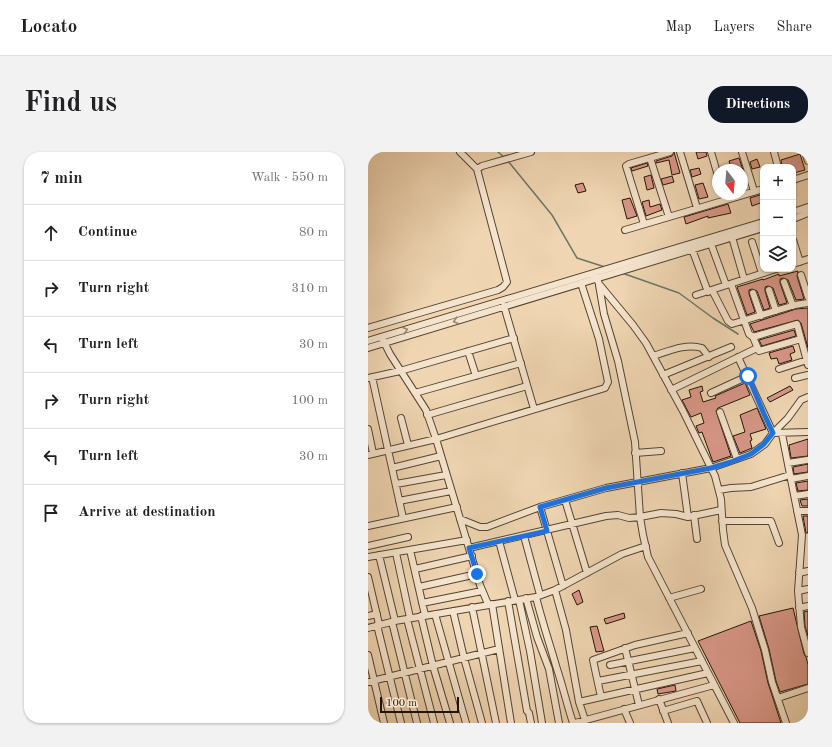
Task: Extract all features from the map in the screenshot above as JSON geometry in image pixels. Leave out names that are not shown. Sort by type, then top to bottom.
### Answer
[{"type":"street","points":[[368,328],[498,290],[507,282],[477,169],[460,152]]},
{"type":"street","points":[[477,169],[482,166],[531,152]]},
{"type":"street","points":[[644,224],[626,166],[670,152]]},
{"type":"street","points":[[680,152],[697,208]]},
{"type":"street","points":[[711,152],[714,164]]},
{"type":"street","points":[[742,152],[754,191]]},
{"type":"street","points":[[774,152],[777,164]]},
{"type":"street","points":[[805,152],[808,161]]},
{"type":"street","points":[[650,158],[669,217]]},
{"type":"street","points":[[796,179],[808,175]]},
{"type":"street","points":[[748,192],[760,189]]},
{"type":"street","points":[[625,230],[697,208],[717,200]]},
{"type":"street","points":[[796,211],[808,207]]},
{"type":"street","points":[[796,218],[808,213]]},
{"type":"street","points":[[368,341],[383,340],[581,283],[621,268],[760,223]]},
{"type":"street","points":[[621,268],[760,229]]},
{"type":"street","points":[[732,237],[744,279]]},
{"type":"street","points":[[752,242],[762,273]]},
{"type":"street","points":[[710,244],[729,284],[749,334],[759,351],[800,339]]},
{"type":"street","points":[[692,249],[710,291],[728,321],[732,324],[808,303]]},
{"type":"street","points":[[796,249],[800,262]]},
{"type":"street","points":[[796,263],[808,259]]},
{"type":"street","points":[[696,295],[766,272]]},
{"type":"street","points":[[801,275],[808,297]]},
{"type":"street","points":[[368,348],[383,340],[598,277]]},
{"type":"street","points":[[598,277],[633,325],[653,356],[715,476],[719,490],[725,545],[752,608],[765,650],[772,682],[786,723]]},
{"type":"street","points":[[598,277],[604,314],[618,361],[635,442],[640,517],[648,557],[734,723]]},
{"type":"street","points":[[784,282],[793,306]]},
{"type":"street","points":[[368,429],[371,454],[436,439],[605,388],[608,382],[599,339],[581,283]]},
{"type":"street","points":[[769,290],[776,311]]},
{"type":"street","points":[[753,293],[761,316]]},
{"type":"street","points":[[504,306],[534,409]]},
{"type":"street","points":[[752,337],[797,324],[807,362],[779,369]]},
{"type":"street","points":[[403,518],[370,378],[400,371],[514,338]]},
{"type":"street","points":[[383,340],[427,415],[436,439],[482,591],[490,604],[511,723]]},
{"type":"street","points":[[653,356],[675,348],[690,346],[702,348],[709,357]]},
{"type":"street","points":[[663,374],[731,347]]},
{"type":"street","points":[[671,390],[758,348]]},
{"type":"street","points":[[468,351],[476,376]]},
{"type":"street","points":[[738,357],[773,433]]},
{"type":"street","points":[[415,393],[521,363]]},
{"type":"street","points":[[795,378],[808,375]]},
{"type":"street","points":[[710,393],[748,376]]},
{"type":"street","points":[[427,415],[527,386]]},
{"type":"street","points":[[460,519],[480,527],[487,527],[540,507],[606,488],[711,468],[737,460],[751,454],[764,444],[788,418],[801,400],[808,397]]},
{"type":"street","points":[[720,412],[737,460]]},
{"type":"street","points":[[401,418],[408,445]]},
{"type":"street","points":[[773,433],[782,434],[808,432]]},
{"type":"street","points":[[782,434],[797,511],[805,534],[799,573],[798,591],[801,626],[808,652]]},
{"type":"street","points":[[636,453],[661,451]]},
{"type":"street","points":[[392,468],[441,456]]},
{"type":"street","points":[[788,463],[807,460]]},
{"type":"street","points":[[682,473],[684,496],[697,539]]},
{"type":"street","points":[[396,484],[446,475]]},
{"type":"street","points":[[719,490],[755,487],[791,477],[808,476]]},
{"type":"street","points":[[400,501],[451,491]]},
{"type":"street","points":[[794,496],[808,494]]},
{"type":"street","points":[[565,500],[587,573]]},
{"type":"street","points":[[368,526],[457,507]]},
{"type":"street","points":[[540,507],[563,586]]},
{"type":"street","points":[[469,548],[606,516],[618,515],[630,518],[661,513],[691,516],[721,510]]},
{"type":"street","points":[[797,511],[808,511]]},
{"type":"street","points":[[722,521],[771,520],[779,543]]},
{"type":"street","points":[[524,536],[544,629],[558,670],[566,702],[574,723],[590,720],[659,699],[714,685]]},
{"type":"street","points":[[368,546],[408,537]]},
{"type":"street","points":[[368,557],[467,540]]},
{"type":"street","points":[[499,541],[517,600],[530,651],[542,723]]},
{"type":"street","points":[[368,628],[393,621],[538,596],[563,586],[622,554],[646,546]]},
{"type":"street","points":[[410,550],[422,603],[423,616],[433,666],[450,723]]},
{"type":"street","points":[[396,553],[420,669],[434,723]]},
{"type":"street","points":[[379,555],[417,723]]},
{"type":"street","points":[[415,569],[472,556]]},
{"type":"street","points":[[799,573],[808,571]]},
{"type":"street","points":[[418,587],[477,574]]},
{"type":"street","points":[[368,578],[370,596],[377,614],[378,625],[401,723]]},
{"type":"street","points":[[669,598],[702,589]]},
{"type":"street","points":[[798,591],[808,589]]},
{"type":"street","points":[[555,590],[566,630],[580,702],[590,720]]},
{"type":"street","points":[[422,603],[482,591]]},
{"type":"street","points":[[526,598],[536,637],[549,669],[559,723]]},
{"type":"street","points":[[508,601],[527,711],[529,713],[531,723]]},
{"type":"street","points":[[799,608],[808,606]]},
{"type":"street","points":[[472,607],[496,723]]},
{"type":"street","points":[[453,611],[482,723]]},
{"type":"street","points":[[368,616],[377,614]]},
{"type":"street","points":[[435,614],[466,723]]},
{"type":"street","points":[[801,626],[808,625]]},
{"type":"street","points":[[601,696],[593,660],[635,645],[688,633]]},
{"type":"street","points":[[625,648],[639,705]]},
{"type":"street","points":[[610,665],[695,648]]},
{"type":"street","points":[[371,682],[499,649]]},
{"type":"street","points":[[368,655],[371,682],[384,723]]},
{"type":"street","points":[[598,681],[702,661]]},
{"type":"street","points":[[580,702],[635,688],[708,673]]},
{"type":"street","points":[[778,698],[808,688]]},
{"type":"street","points":[[659,699],[668,723]]},
{"type":"street","points":[[663,711],[697,701],[707,723]]},
{"type":"street","points":[[624,709],[630,723]]},
{"type":"building","points":[[674,152],[680,173],[672,175],[669,160],[656,163],[656,161],[672,156]]},
{"type":"building","points":[[696,152],[706,152],[707,156],[698,159]]},
{"type":"building","points":[[800,154],[805,170],[796,172],[796,164],[782,164],[781,160]]},
{"type":"building","points":[[739,158],[741,164],[730,164],[729,161]]},
{"type":"building","points":[[757,159],[760,167],[752,169],[750,162]]},
{"type":"building","points":[[647,163],[648,166],[632,171],[631,168]]},
{"type":"building","points":[[699,168],[701,174],[692,177],[690,170]]},
{"type":"building","points":[[651,175],[654,188],[647,190],[644,177]]},
{"type":"building","points":[[672,176],[674,182],[663,185],[661,179]]},
{"type":"building","points":[[583,183],[586,191],[578,193],[575,185]]},
{"type":"building","points":[[703,183],[708,197],[699,199],[695,185]]},
{"type":"building","points":[[760,195],[760,203],[752,206],[750,198]]},
{"type":"building","points":[[630,198],[637,216],[627,219],[622,200]]},
{"type":"building","points":[[649,200],[650,207],[660,204],[662,210],[646,216],[642,202]]},
{"type":"building","points":[[728,204],[731,213],[708,218],[708,216],[686,224],[684,217]]},
{"type":"building","points":[[798,271],[797,276],[804,299],[796,300],[788,280],[783,278],[780,279],[780,283],[787,303],[779,305],[773,288],[768,286],[765,287],[765,291],[770,308],[764,310],[757,291],[752,289],[749,290],[749,294],[755,312],[747,315],[737,287],[779,274],[779,276]]},
{"type":"building","points":[[808,308],[808,348],[801,323],[798,320],[754,332],[750,324],[796,309]]},
{"type":"building","points":[[794,330],[796,336],[762,346],[759,340]]},
{"type":"building","points":[[793,346],[795,352],[790,354],[792,360],[779,364],[777,358],[771,359],[769,353]]},
{"type":"building","points":[[745,383],[750,395],[718,408],[716,411],[731,456],[713,462],[702,432],[699,433],[696,426],[704,423],[701,413],[691,417],[682,400],[691,397],[689,390],[702,386],[703,391],[700,392],[703,402],[716,398],[715,396]]},
{"type":"building","points":[[790,386],[793,390],[770,402],[767,398]]},
{"type":"building","points":[[757,408],[766,429],[750,434],[752,448],[740,453],[733,436],[745,432],[740,415]]},
{"type":"building","points":[[808,439],[808,456],[791,458],[789,445]]},
{"type":"building","points":[[808,464],[808,472],[794,474],[793,467]]},
{"type":"building","points":[[808,481],[808,490],[798,491],[796,483]]},
{"type":"building","points":[[808,499],[808,506],[802,506],[800,500]]},
{"type":"building","points":[[803,516],[808,516],[808,533],[806,533]]},
{"type":"building","points":[[579,590],[583,602],[577,605],[572,594]]},
{"type":"building","points":[[793,608],[808,665],[808,684],[780,692],[759,616]]},
{"type":"building","points":[[808,611],[808,636],[805,626],[804,612]]},
{"type":"building","points":[[624,613],[625,618],[606,624],[604,619]]},
{"type":"building","points":[[751,621],[781,723],[740,723],[698,641]]},
{"type":"building","points":[[597,626],[604,651],[596,652],[590,627]]},
{"type":"building","points":[[675,685],[676,691],[658,694],[657,689]]},
{"type":"waterway","points":[[498,152],[504,157]]},
{"type":"waterway","points":[[508,161],[552,215],[577,258],[605,267]]},
{"type":"waterway","points":[[622,273],[679,293],[738,334]]},
{"type":"route","points":[[477,574],[469,548],[547,531],[540,507],[606,488],[711,468],[751,454],[764,444],[773,433],[748,376]]}]
